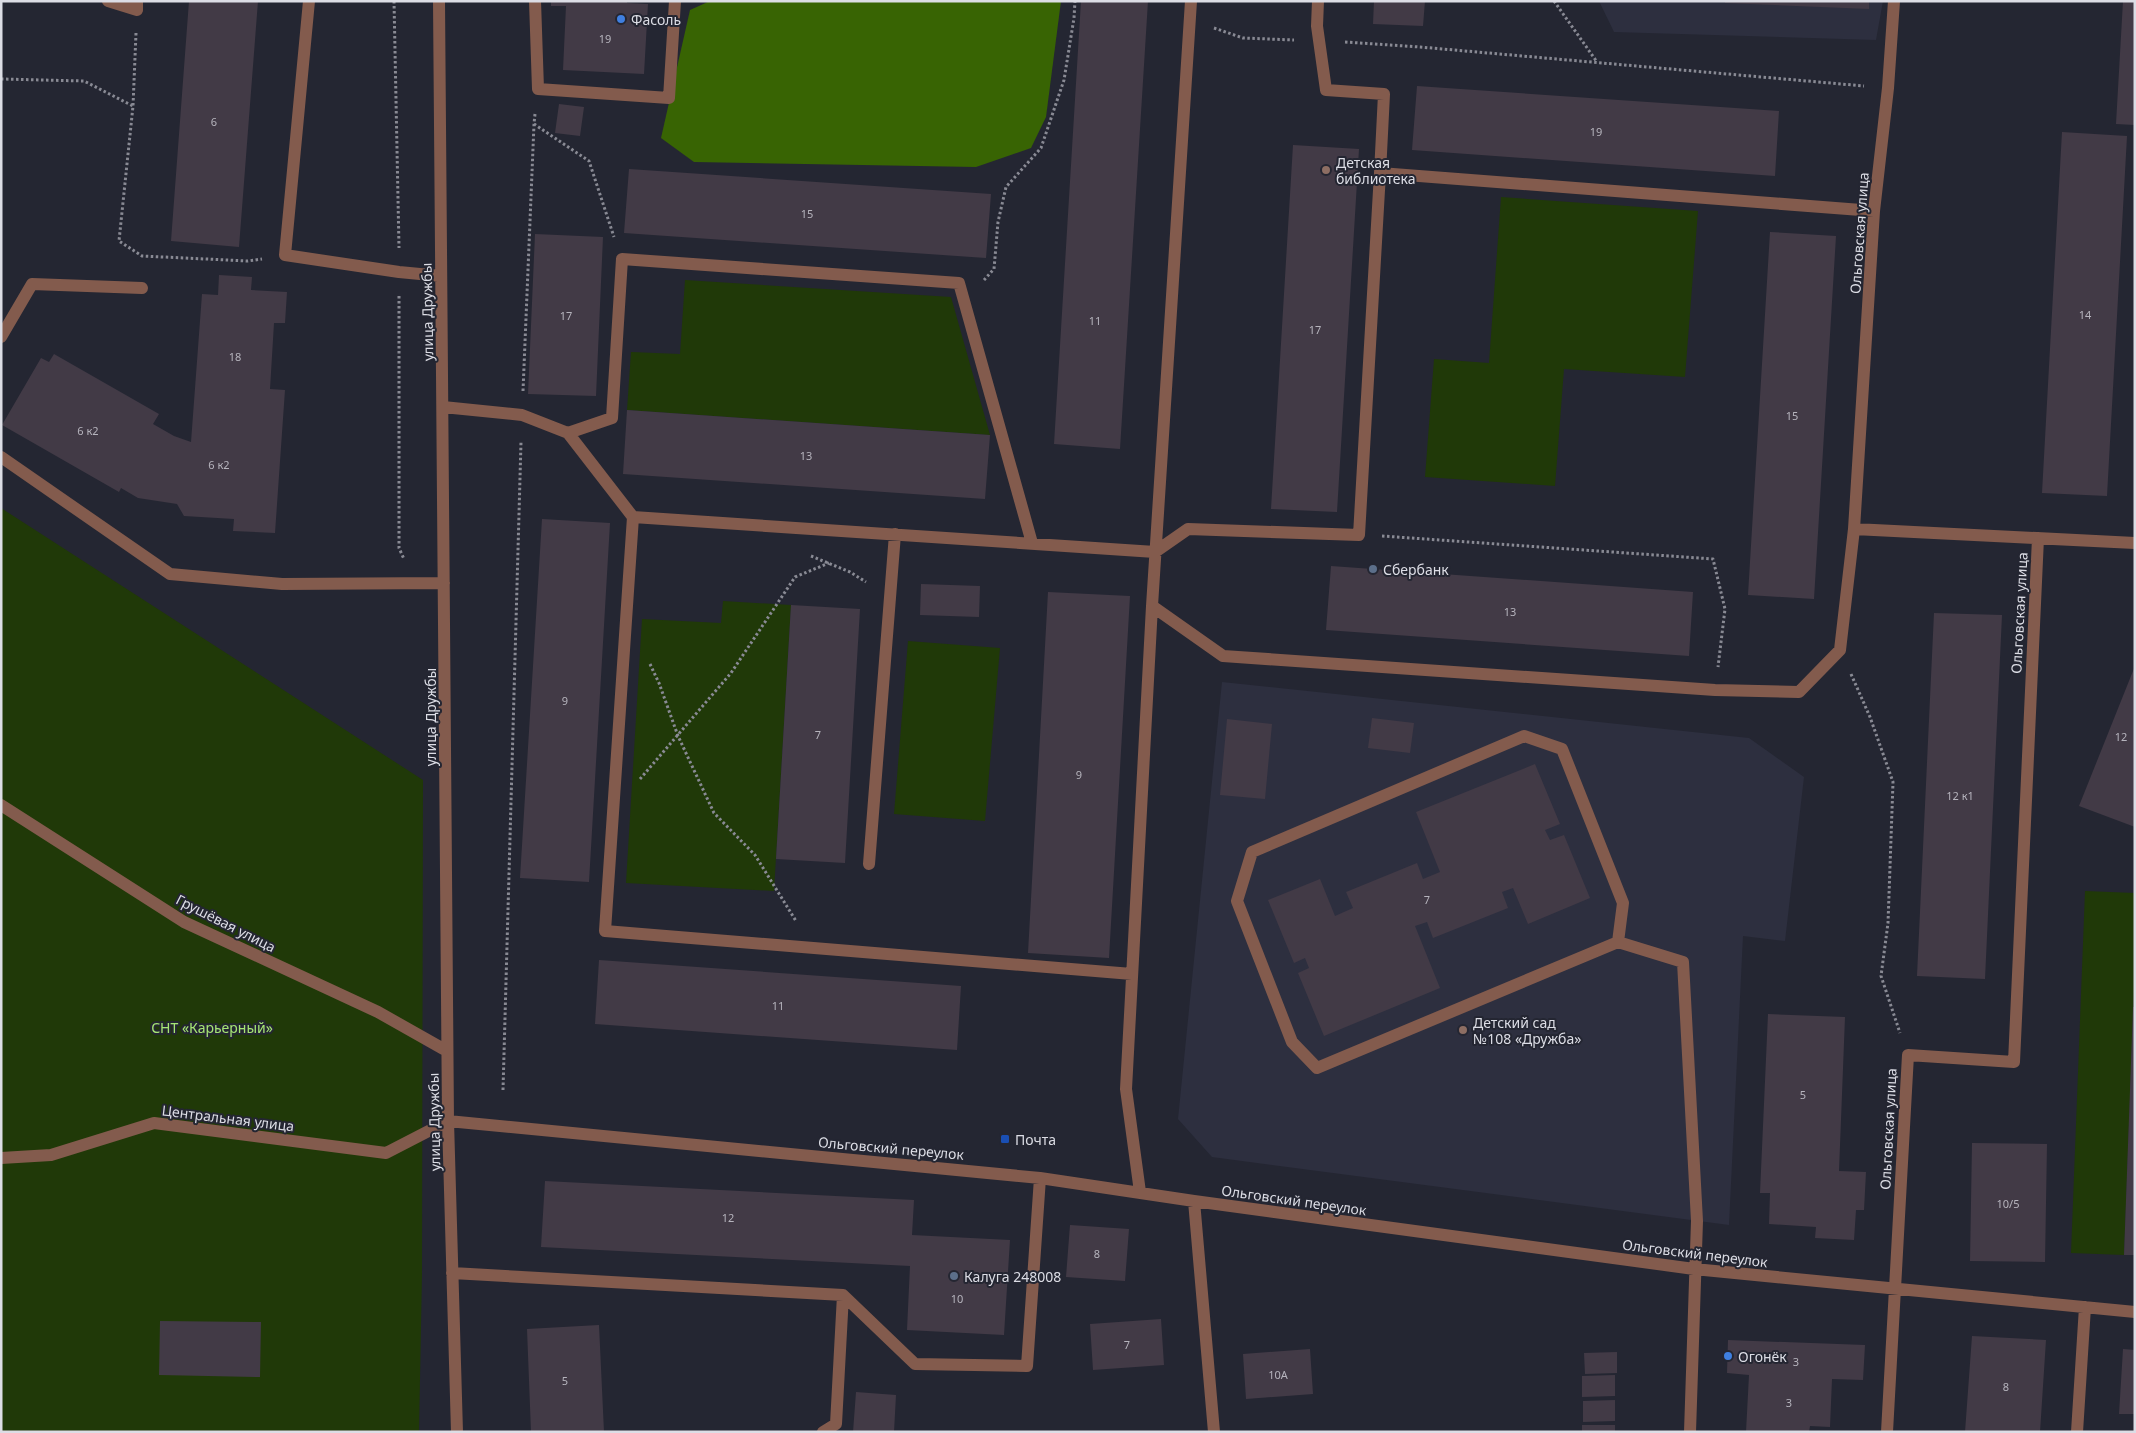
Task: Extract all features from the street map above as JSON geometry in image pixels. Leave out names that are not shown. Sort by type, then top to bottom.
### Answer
[{"type":"street","points":[[108,1],[137,6]]},
{"type":"street","points":[[309,1],[285,255],[399,272],[441,276]]},
{"type":"street","name":"улица Дружбы","points":[[439,1],[448,1121],[457,1432]]},
{"type":"street","points":[[535,1],[538,89],[669,98],[675,1]]},
{"type":"street","points":[[1140,1192],[1126,1089],[1155,552],[1190,1]]},
{"type":"street","points":[[633,517],[1155,552],[1188,529],[1359,535],[1384,94],[1326,90],[1317,26],[1318,1]]},
{"type":"street","name":"Ольговская улица","points":[[1887,1432],[1908,1055],[2014,1062],[2038,538],[1854,529],[1874,211],[1888,88],[1894,1]]},
{"type":"street","points":[[1380,173],[1874,211]]},
{"type":"street","points":[[568,433],[612,418],[622,259],[959,282],[1032,543]]},
{"type":"street","points":[[1,337],[32,284],[142,288]]},
{"type":"street","points":[[443,407],[522,415],[568,433],[633,517],[605,931],[1132,974]]},
{"type":"street","points":[[1,457],[170,574],[282,584],[444,583]]},
{"type":"street","points":[[1152,606],[1223,656],[1715,690],[1799,692],[1840,650],[1854,529]]},
{"type":"street","points":[[869,864],[895,534]]},
{"type":"street","points":[[2038,538],[2135,544]]},
{"type":"street","points":[[1618,942],[1623,903],[1562,749],[1524,736],[1252,852],[1237,901],[1292,1042],[1317,1068],[1618,942],[1683,962],[1697,1221],[1690,1432]]},
{"type":"street","name":"Грушёвая улица","points":[[1,805],[184,922],[378,1012],[448,1051]]},
{"type":"street","name":"Ольговский переулок","points":[[448,1121],[1040,1178],[1194,1201],[1694,1269],[2135,1312]]},
{"type":"street","name":"Центральная улица","points":[[1,1158],[51,1155],[154,1123],[386,1153],[448,1121]]},
{"type":"street","points":[[452,1273],[843,1295],[915,1364],[1027,1366],[1040,1178]]},
{"type":"street","points":[[1194,1201],[1214,1432]]},
{"type":"street","points":[[823,1432],[836,1424],[843,1295]]},
{"type":"street","points":[[2077,1432],[2085,1307]]},
{"type":"path","points":[[959,282],[984,281],[994,269],[998,222],[1006,187],[1041,148],[1064,80],[1075,1]]},
{"type":"path","points":[[1554,1],[1597,63]]},
{"type":"path","points":[[137,6],[133,106],[119,241],[142,256],[248,261],[285,255]]},
{"type":"path","points":[[1190,20],[1243,38],[1420,47],[1888,88]]},
{"type":"path","points":[[1,79],[84,81],[133,106]]},
{"type":"path","points":[[503,1090],[522,415],[534,124],[538,89]]},
{"type":"path","points":[[534,124],[589,162],[622,259]]},
{"type":"path","points":[[1359,535],[1713,559],[1725,609],[1715,690]]},
{"type":"path","points":[[805,553],[850,572],[889,597]]},
{"type":"path","points":[[614,810],[731,673],[795,577],[829,563]]},
{"type":"path","points":[[1840,650],[1870,717],[1892,782],[1888,923],[1880,976],[1908,1055]]},
{"type":"path","points":[[647,659],[659,683],[678,736],[714,813],[755,855],[812,947]]},
{"type":"shaded area","points":[[1599,1],[1883,1],[1876,40],[1614,32]]},
{"type":"shaded area","name":"Детский сад №108 «Дружба»","points":[[1222,682],[1749,738],[1804,777],[1785,941],[1743,936],[1729,1225],[1212,1157],[1178,1119]]},
{"type":"green space","points":[[710,1],[1061,1],[1046,117],[1031,148],[976,167],[694,162],[661,138],[690,10]]},
{"type":"green space","points":[[1501,197],[1698,211],[1685,377],[1564,369],[1555,486],[1425,477],[1434,359],[1489,363]]},
{"type":"green space","points":[[685,280],[951,297],[990,435],[627,410],[631,352],[680,354]]},
{"type":"green space","name":"СНТ «Карьерный»","points":[[1,508],[423,780],[422,1274],[419,1432],[1,1432]]},
{"type":"green space","points":[[723,601],[791,605],[774,891],[626,883],[642,619],[721,623]]},
{"type":"green space","points":[[908,641],[1000,648],[985,821],[894,814]]},
{"type":"green space","points":[[2085,891],[2135,893],[2135,966],[2124,1255],[2071,1253]]},
{"type":"building","points":[[189,1],[258,1],[239,247],[171,241]]},
{"type":"building","points":[[551,1],[627,1],[627,3],[648,4],[644,74],[563,70],[566,6],[551,6]]},
{"type":"building","points":[[1081,1],[1148,1],[1120,449],[1054,444]]},
{"type":"building","points":[[1374,1],[1425,1],[1423,26],[1373,24]]},
{"type":"building","points":[[1725,1],[1869,1],[1869,9],[1725,3]]},
{"type":"building","points":[[2123,1],[2135,1],[2135,125],[2116,124]]},
{"type":"building","points":[[1417,86],[1779,111],[1775,176],[1412,150]]},
{"type":"building","points":[[559,104],[584,107],[580,136],[555,133]]},
{"type":"building","points":[[2062,132],[2127,136],[2107,496],[2042,493]]},
{"type":"building","points":[[1293,145],[1359,149],[1337,512],[1271,509]]},
{"type":"building","points":[[629,169],[991,194],[986,258],[624,233]]},
{"type":"building","points":[[1770,232],[1836,236],[1814,599],[1748,595]]},
{"type":"building","points":[[535,234],[603,237],[596,396],[528,394]]},
{"type":"building","points":[[219,275],[252,277],[251,290],[287,292],[285,323],[274,323],[270,389],[285,390],[275,533],[233,531],[234,519],[184,516],[177,504],[138,498],[121,488],[119,492],[2,425],[41,358],[49,362],[54,354],[159,414],[153,424],[174,436],[191,442],[202,294],[218,295]]},
{"type":"building","points":[[627,410],[990,435],[985,499],[623,474]]},
{"type":"building","points":[[542,519],[610,523],[589,882],[520,878]]},
{"type":"building","points":[[1331,566],[1693,592],[1689,656],[1326,630]]},
{"type":"building","points":[[921,584],[980,586],[979,617],[920,615]]},
{"type":"building","points":[[1048,592],[1130,596],[1109,958],[1028,953]]},
{"type":"building","points":[[791,605],[860,609],[845,863],[776,859]]},
{"type":"building","points":[[1934,613],[2002,615],[1985,979],[1917,976]]},
{"type":"building","points":[[2135,666],[2135,827],[2079,806]]},
{"type":"building","points":[[1372,718],[1414,723],[1410,753],[1368,748]]},
{"type":"building","points":[[1227,719],[1272,724],[1265,799],[1220,795]]},
{"type":"building","points":[[1535,764],[1560,824],[1545,830],[1550,840],[1564,835],[1590,898],[1528,924],[1513,888],[1502,892],[1508,908],[1433,938],[1427,922],[1415,926],[1440,988],[1324,1036],[1298,973],[1309,968],[1305,958],[1294,963],[1268,900],[1320,879],[1335,916],[1353,908],[1346,892],[1417,863],[1423,879],[1440,872],[1416,812]]},
{"type":"building","points":[[599,960],[961,986],[957,1050],[595,1024]]},
{"type":"building","points":[[2133,1007],[2135,1007],[2135,1255],[2124,1255]]},
{"type":"building","points":[[1768,1014],[1845,1017],[1839,1171],[1866,1172],[1864,1210],[1856,1210],[1854,1240],[1815,1238],[1816,1227],[1769,1224],[1770,1193],[1760,1193]]},
{"type":"building","points":[[1972,1143],[2047,1144],[2045,1262],[1970,1261]]},
{"type":"building","points":[[545,1181],[914,1200],[912,1235],[1010,1240],[1004,1335],[907,1330],[910,1266],[541,1247]]},
{"type":"building","points":[[1070,1225],[1129,1229],[1125,1281],[1066,1277]]},
{"type":"building","points":[[1161,1319],[1164,1365],[1093,1370],[1090,1324]]},
{"type":"building","points":[[160,1321],[261,1322],[260,1377],[159,1375]]},
{"type":"building","points":[[599,1325],[604,1432],[531,1432],[527,1329]]},
{"type":"building","points":[[1972,1336],[2046,1340],[2040,1432],[1965,1432]]},
{"type":"building","points":[[1728,1340],[1865,1345],[1863,1380],[1832,1379],[1830,1427],[1810,1426],[1809,1432],[1746,1432],[1749,1375],[1727,1373]]},
{"type":"building","points":[[1310,1349],[1313,1394],[1246,1399],[1243,1354]]},
{"type":"building","points":[[2123,1349],[2135,1350],[2135,1414],[2119,1414]]},
{"type":"building","points":[[1617,1352],[1617,1373],[1585,1374],[1584,1353]]},
{"type":"building","points":[[1615,1375],[1615,1396],[1582,1397],[1582,1376]]},
{"type":"building","points":[[856,1392],[896,1395],[894,1432],[853,1432]]},
{"type":"building","points":[[1615,1400],[1615,1421],[1583,1422],[1583,1401]]},
{"type":"building","points":[[1582,1425],[1615,1425],[1615,1432],[1582,1432]]},
{"type":"place","name":"Фасоль","points":[[621,19]]},
{"type":"place","name":"Детская библиотека","points":[[1326,170]]},
{"type":"place","name":"Сбербанк","points":[[1373,569]]},
{"type":"place","name":"Детский сад №108 «Дружба»","points":[[1463,1030]]},
{"type":"place","name":"Почта","points":[[1005,1139]]},
{"type":"place","name":"Калуга 248008","points":[[954,1276]]},
{"type":"place","name":"Огонёк","points":[[1728,1356]]}]
